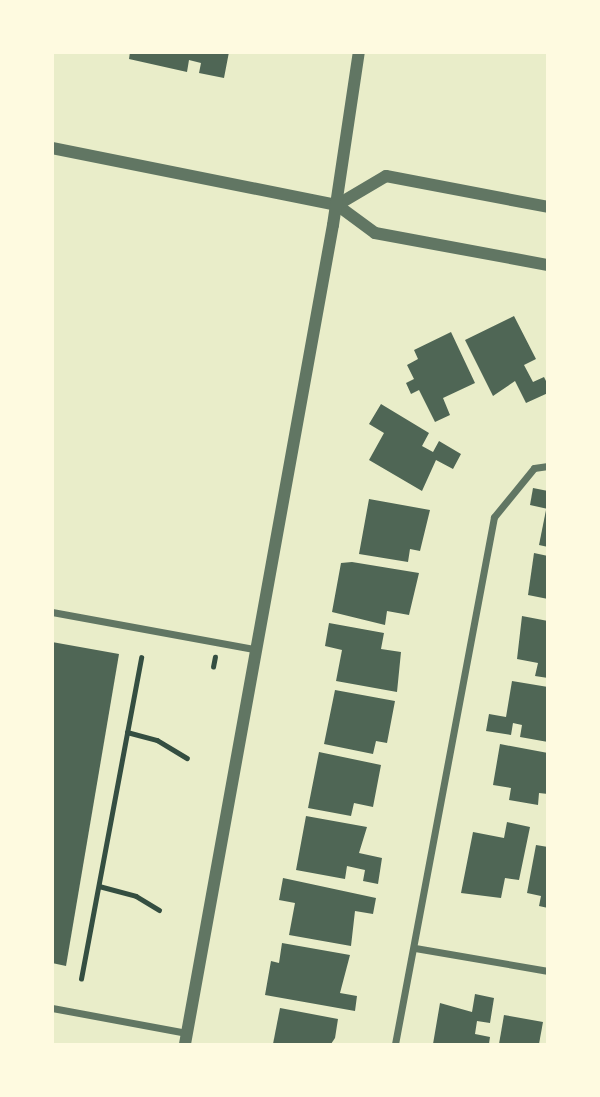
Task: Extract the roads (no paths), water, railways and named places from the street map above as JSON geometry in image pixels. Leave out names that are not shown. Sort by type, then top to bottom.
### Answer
[{"type":"street","points":[[52,1008],[186,1039],[254,649],[337,205],[359,52]]},
{"type":"street","points":[[52,148],[337,205],[375,233],[548,265]]},
{"type":"street","points":[[337,205],[386,176],[548,207]]},
{"type":"street","points":[[396,1045],[494,517],[534,468],[548,466]]},
{"type":"street","points":[[52,612],[254,649]]},
{"type":"street","points":[[415,948],[548,971]]}]
